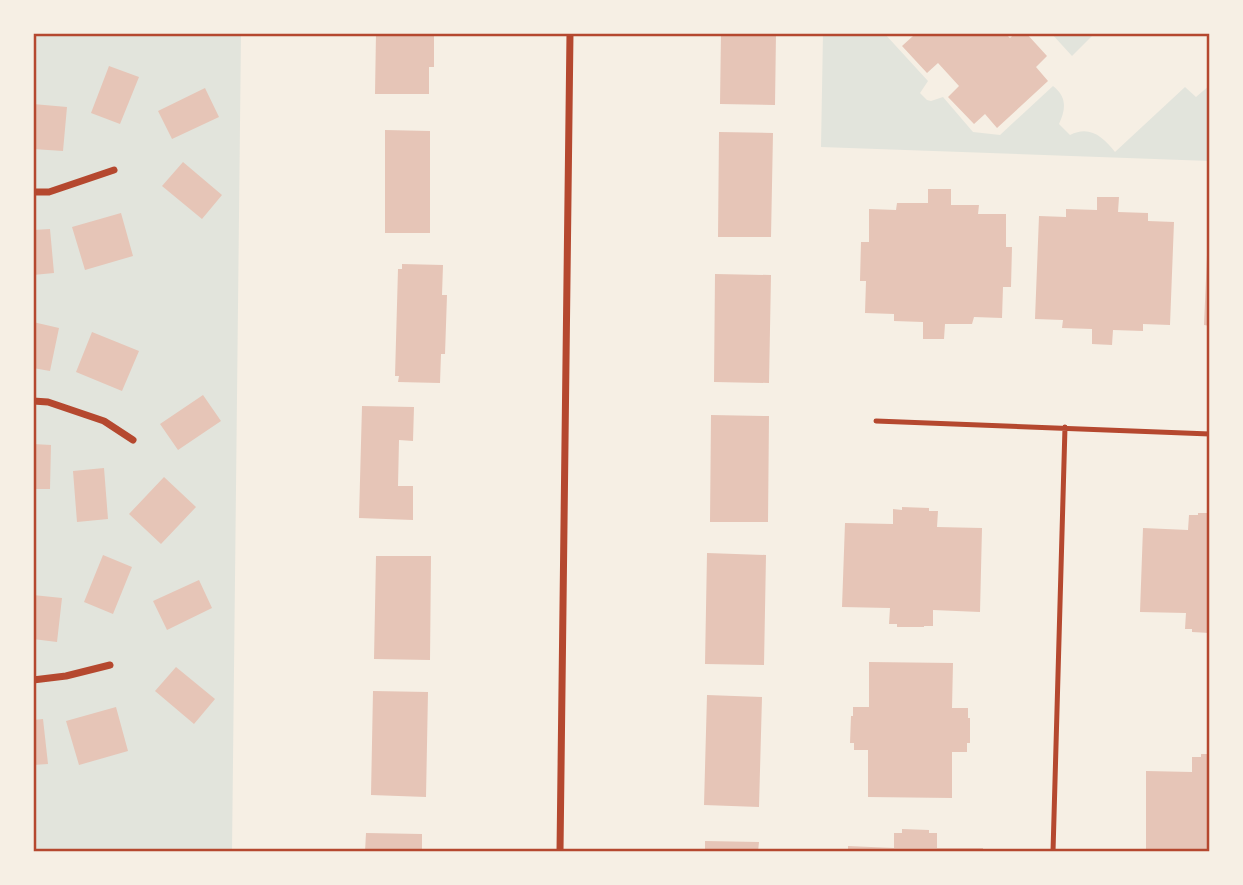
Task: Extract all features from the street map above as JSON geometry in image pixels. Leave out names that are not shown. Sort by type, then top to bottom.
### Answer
[{"type":"street","points":[[560,852],[569,33]]},
{"type":"street","points":[[33,192],[49,192],[114,170]]},
{"type":"street","points":[[33,401],[48,402],[104,421],[133,440]]},
{"type":"street","points":[[33,680],[66,676],[110,665]]},
{"type":"lane","points":[[876,421],[1210,434]]},
{"type":"lane","points":[[1054,852],[1065,428]]},
{"type":"shaded area","points":[[33,33],[241,33],[232,852],[33,852]]},
{"type":"shaded area","points":[[823,33],[884,33],[928,81],[920,93],[931,101],[943,97],[973,132],[1000,135],[1053,86],[1061,94],[1064,104],[1059,124],[1070,135],[1084,131],[1096,134],[1115,152],[1185,87],[1196,97],[1210,85],[1210,161],[821,147]]},
{"type":"shaded area","points":[[1051,33],[1095,33],[1072,56]]},
{"type":"building","points":[[376,33],[434,33],[434,67],[429,67],[429,94],[375,94]]},
{"type":"building","points":[[721,33],[776,33],[775,105],[720,104]]},
{"type":"building","points":[[910,33],[1005,33],[1010,38],[1015,33],[1026,33],[1047,56],[1036,67],[1048,81],[997,128],[985,114],[974,124],[948,97],[959,86],[938,63],[927,73],[902,46],[913,36]]},
{"type":"building","points":[[109,66],[139,77],[120,124],[91,113]]},
{"type":"building","points":[[205,88],[219,117],[172,139],[158,111]]},
{"type":"building","points":[[33,104],[67,107],[63,151],[33,149]]},
{"type":"building","points":[[385,130],[430,131],[430,233],[385,233]]},
{"type":"building","points":[[719,132],[773,133],[771,237],[718,237]]},
{"type":"building","points":[[183,162],[222,195],[202,219],[162,186]]},
{"type":"building","points":[[928,189],[951,189],[951,205],[979,205],[978,214],[1006,214],[1006,247],[1012,247],[1011,287],[1003,287],[1002,318],[974,317],[972,324],[945,324],[944,339],[923,339],[923,322],[894,321],[894,314],[865,313],[866,281],[860,281],[861,242],[869,242],[869,209],[896,210],[897,203],[928,203]]},
{"type":"building","points":[[1097,197],[1119,197],[1118,212],[1148,213],[1148,221],[1174,222],[1170,325],[1143,324],[1143,331],[1113,330],[1112,345],[1092,344],[1092,329],[1062,328],[1063,320],[1035,319],[1039,216],[1066,217],[1066,209],[1097,210]]},
{"type":"building","points":[[121,213],[133,256],[85,270],[72,227]]},
{"type":"building","points":[[50,229],[54,273],[33,275],[33,230]]},
{"type":"building","points":[[1210,232],[1210,326],[1204,325]]},
{"type":"building","points":[[402,264],[443,265],[442,295],[447,295],[445,354],[441,354],[440,383],[398,382],[399,376],[395,376],[398,269],[402,269]]},
{"type":"building","points":[[715,274],[771,275],[769,383],[714,382]]},
{"type":"building","points":[[33,322],[59,328],[50,371],[33,368]]},
{"type":"building","points":[[92,332],[139,351],[122,391],[76,372]]},
{"type":"building","points":[[203,395],[221,421],[178,450],[160,424]]},
{"type":"building","points":[[362,406],[414,407],[413,441],[399,440],[398,486],[413,486],[413,520],[359,518]]},
{"type":"building","points":[[711,415],[769,416],[768,522],[710,522]]},
{"type":"building","points":[[33,444],[51,445],[50,489],[33,489]]},
{"type":"building","points":[[104,468],[108,519],[77,522],[73,471]]},
{"type":"building","points":[[164,477],[196,507],[161,544],[129,514]]},
{"type":"building","points":[[902,507],[938,511],[937,527],[982,528],[980,612],[933,610],[933,626],[897,627],[897,624],[889,624],[890,608],[842,607],[845,523],[893,524],[893,509],[902,510]]},
{"type":"building","points":[[1210,513],[1210,633],[1185,629],[1186,613],[1140,612],[1143,528],[1188,530],[1189,515]]},
{"type":"building","points":[[707,553],[766,555],[764,665],[705,664]]},
{"type":"building","points":[[103,555],[132,567],[113,614],[84,602]]},
{"type":"building","points":[[376,556],[431,556],[430,660],[374,659]]},
{"type":"building","points":[[199,580],[212,608],[167,630],[153,601]]},
{"type":"building","points":[[33,595],[62,598],[57,642],[33,639]]},
{"type":"building","points":[[869,662],[953,663],[952,708],[968,708],[970,743],[967,743],[967,752],[952,752],[952,798],[868,797],[868,750],[854,750],[854,743],[850,743],[853,707],[869,707]]},
{"type":"building","points":[[176,667],[215,699],[194,724],[155,691]]},
{"type":"building","points":[[373,691],[428,692],[426,797],[371,795]]},
{"type":"building","points":[[707,695],[762,697],[759,807],[704,805]]},
{"type":"building","points":[[116,707],[128,751],[79,765],[66,721]]},
{"type":"building","points":[[43,719],[48,764],[33,765],[33,720]]},
{"type":"building","points":[[1201,754],[1210,754],[1210,852],[1146,852],[1146,771],[1192,772],[1192,757],[1201,757]]},
{"type":"building","points":[[902,829],[937,833],[937,848],[983,848],[983,852],[848,852],[848,846],[894,848],[894,833],[902,833]]},
{"type":"building","points":[[366,833],[422,834],[422,852],[365,852]]},
{"type":"building","points":[[705,841],[759,842],[758,852],[705,852]]}]
